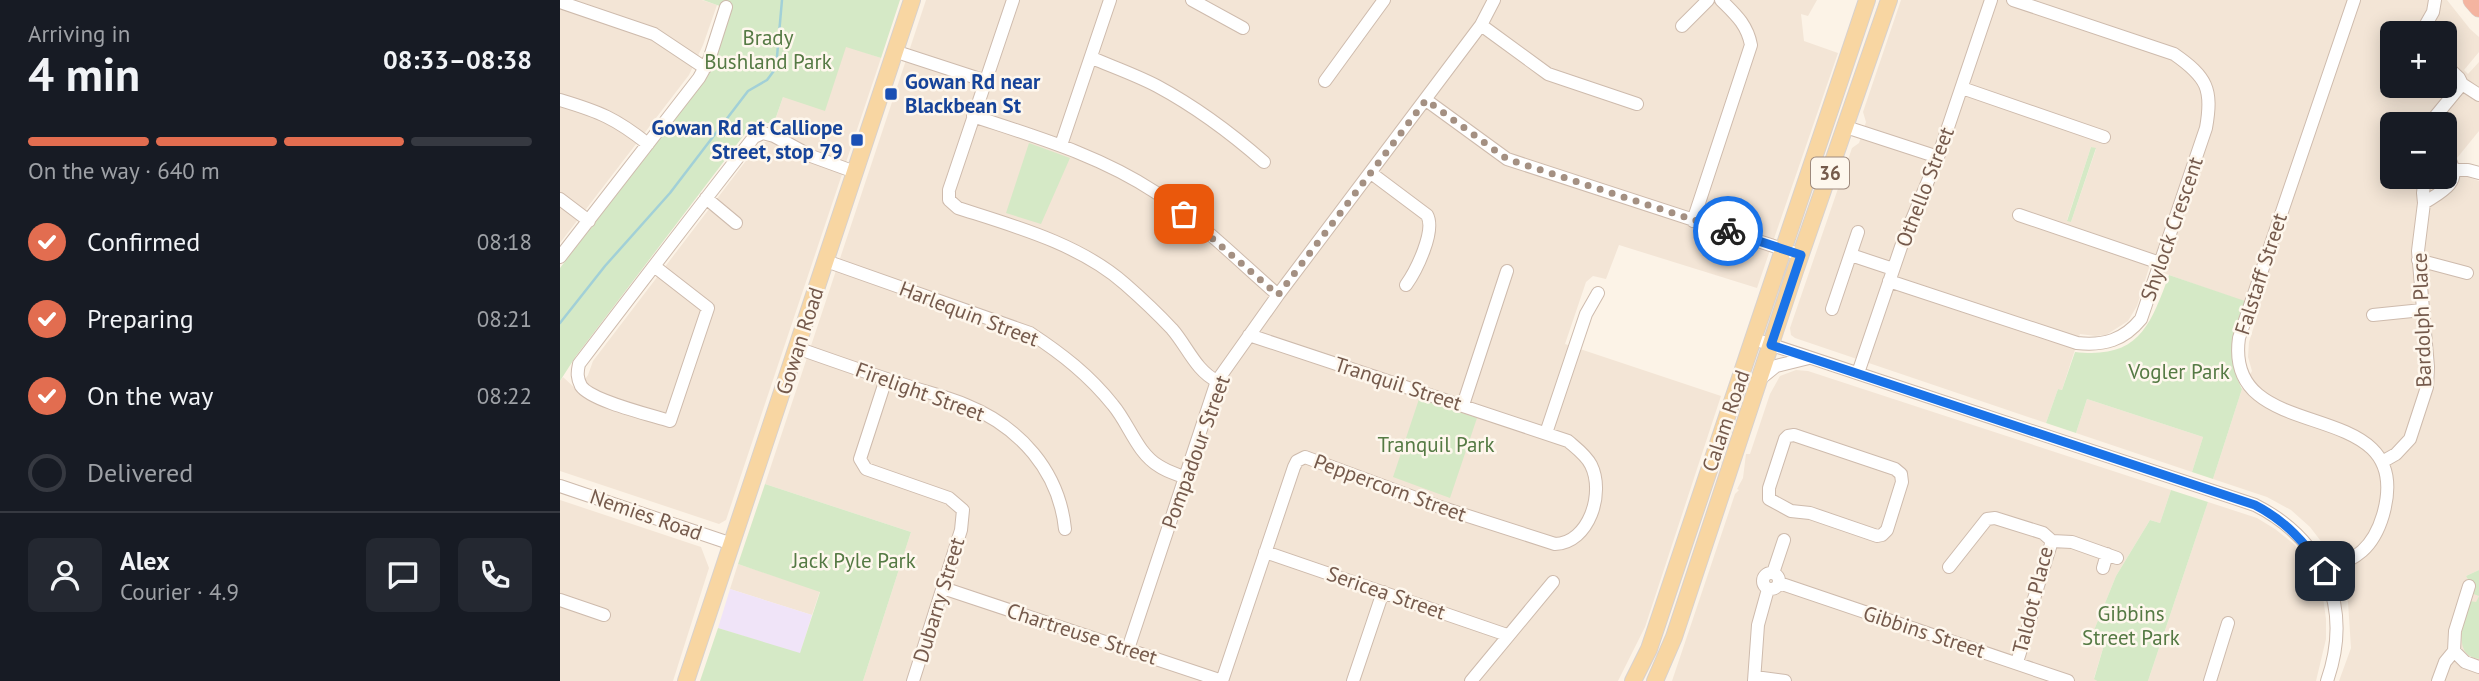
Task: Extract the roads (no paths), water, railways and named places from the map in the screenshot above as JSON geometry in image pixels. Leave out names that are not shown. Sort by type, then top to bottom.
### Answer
[{"type":"highway","points":[[2472,0],[2479,8]]},
{"type":"main road","name":"Gowan Road","points":[[686,681],[912,0]]},
{"type":"main road","name":"Calam Road","points":[[1633,681],[1650,649],[1867,0]]},
{"type":"main road","name":"Calam Road","points":[[1655,681],[1670,649],[1888,0]]},
{"type":"street","points":[[1013,0],[949,190],[949,200],[958,208],[1033,232],[1073,250],[1122,281],[1173,330],[1206,376],[1217,381]]},
{"type":"street","points":[[1062,145],[1110,0]]},
{"type":"street","points":[[1192,0],[1243,28]]},
{"type":"street","points":[[1325,80],[1384,0]]},
{"type":"street","name":"Pompadour Street","points":[[1128,649],[1217,381],[1278,295],[1481,25],[1494,0]]},
{"type":"street","points":[[1682,26],[1708,0]]},
{"type":"street","points":[[1693,220],[1751,44],[1748,31],[1740,18],[1721,0]]},
{"type":"street","name":"Othello Street","points":[[1858,373],[1891,275],[1938,157],[1991,0]]},
{"type":"street","name":"Shylock Crescent","points":[[1851,255],[1891,275],[2077,343],[2096,345],[2114,341],[2132,329],[2146,307],[2206,128],[2210,105],[2205,83],[2192,66],[2174,54],[2013,0]]},
{"type":"street","name":"Falstaff Street","points":[[2354,0],[2239,338],[2237,354],[2238,367],[2247,383],[2266,400],[2287,411],[2353,433],[2368,444],[2382,463]]},
{"type":"street","points":[[2428,21],[2435,0]]},
{"type":"street","points":[[560,2],[654,34],[705,68]]},
{"type":"street","points":[[560,257],[705,68],[726,8]]},
{"type":"street","points":[[1481,25],[1548,74],[1637,104]]},
{"type":"street","points":[[894,51],[986,81]]},
{"type":"street","points":[[1092,58],[1167,92],[1210,119],[1264,162]]},
{"type":"street","points":[[2457,76],[2462,84],[2479,95]]},
{"type":"street","points":[[2439,112],[2462,84]]},
{"type":"street","points":[[1962,88],[2104,137]]},
{"type":"street","points":[[560,100],[602,113],[621,123],[648,144]]},
{"type":"street","points":[[1426,100],[1507,159],[1801,255]]},
{"type":"street","points":[[973,116],[1062,145],[1101,162],[1157,193],[1278,295]]},
{"type":"street","points":[[1846,127],[1938,157]]},
{"type":"street","points":[[654,266],[708,308],[670,421],[595,396],[583,388],[577,376],[579,364],[706,198],[754,137],[763,133],[774,136],[811,156],[855,172]]},
{"type":"street","points":[[2457,168],[2479,173]]},
{"type":"street","points":[[1371,173],[1427,215],[1430,221],[1414,273],[1406,285]]},
{"type":"street","name":"Bardolph Place","points":[[2382,463],[2410,439],[2424,401],[2428,376],[2418,260],[2423,189]]},
{"type":"street","points":[[2424,203],[2444,189]]},
{"type":"street","points":[[706,198],[736,223]]},
{"type":"street","points":[[560,199],[589,221]]},
{"type":"street","points":[[2019,215],[2160,263]]},
{"type":"street","points":[[1832,309],[1858,232]]},
{"type":"street","points":[[2418,260],[2467,273]]},
{"type":"street","name":"Harlequin Street","points":[[826,261],[1030,333],[1060,352],[1086,374],[1115,406],[1146,456],[1159,466],[1184,477]]},
{"type":"street","points":[[1463,405],[1507,271]]},
{"type":"street","points":[[1546,433],[1586,314],[1598,293]]},
{"type":"street","points":[[2373,315],[2422,310]]},
{"type":"street","name":"Tranquil Street","points":[[1249,335],[1546,433]]},
{"type":"street","points":[[1754,339],[2255,505],[2274,515],[2308,546],[2325,571],[2336,612],[2336,641],[2327,681]]},
{"type":"street","name":"Firelight Street","points":[[797,348],[966,405],[998,421],[1024,442],[1048,474],[1063,505],[1065,529]]},
{"type":"street","points":[[1760,379],[1776,366],[1810,358]]},
{"type":"street","name":"Dubarry Street","points":[[886,379],[860,459],[866,469],[949,498],[963,510],[961,530],[918,680]]},
{"type":"street","name":"Peppercorn Street","points":[[1222,681],[1297,461],[1305,457],[1440,507],[1548,542],[1566,544],[1574,540],[1586,525],[1594,502],[1595,477],[1591,464],[1582,453],[1568,441],[1546,433]]},
{"type":"street","points":[[1794,435],[1895,468],[1901,474],[1902,482],[1887,530],[1882,535],[1877,536],[1810,513],[1791,511],[1769,499],[1768,494],[1788,436],[1794,435]]},
{"type":"street","points":[[2325,571],[2352,561],[2374,539],[2387,494],[2382,463]]},
{"type":"street","name":"Nemies Road","points":[[560,486],[732,544]]},
{"type":"street","name":"Taldot Place","points":[[1949,567],[1987,519],[1995,518],[2043,533],[2052,541],[2017,662]]},
{"type":"street","points":[[1784,540],[1758,625],[1755,679],[1785,681]]},
{"type":"street","points":[[2052,541],[2072,542],[2112,556],[2103,568]]},
{"type":"street","name":"Sericea Street","points":[[1265,552],[1507,635]]},
{"type":"street","points":[[1471,681],[1553,582]]},
{"type":"street","name":"Gibbins Street","points":[[1773,582],[2068,681]]},
{"type":"street","points":[[2438,681],[2445,662],[2454,651],[2455,631],[2469,586]]},
{"type":"street","name":"Chartreuse Street","points":[[943,588],[1222,681]]},
{"type":"street","points":[[1353,681],[1383,592]]},
{"type":"street","points":[[560,600],[604,615]]},
{"type":"street","points":[[2210,681],[2228,623]]},
{"type":"street","points":[[2454,651],[2465,662],[2479,667]]},
{"type":"waterway","points":[[560,323],[605,266],[670,193],[748,91],[767,80],[776,68],[782,0]]},
{"type":"place","name":"Gowan Rd near Blackbean St","points":[[891,94]]},
{"type":"place","name":"Gowan Rd at Calliope Street, stop 79","points":[[857,140]]},
{"type":"park label","name":"Brady Bushland Park","points":[[768,50]]},
{"type":"park label","name":"Vogler Park","points":[[2179,372]]},
{"type":"park label","name":"Tranquil Park","points":[[1436,445]]},
{"type":"park label","name":"Jack Pyle Park","points":[[854,561]]},
{"type":"park label","name":"Gibbins Street Park","points":[[2131,626]]}]
